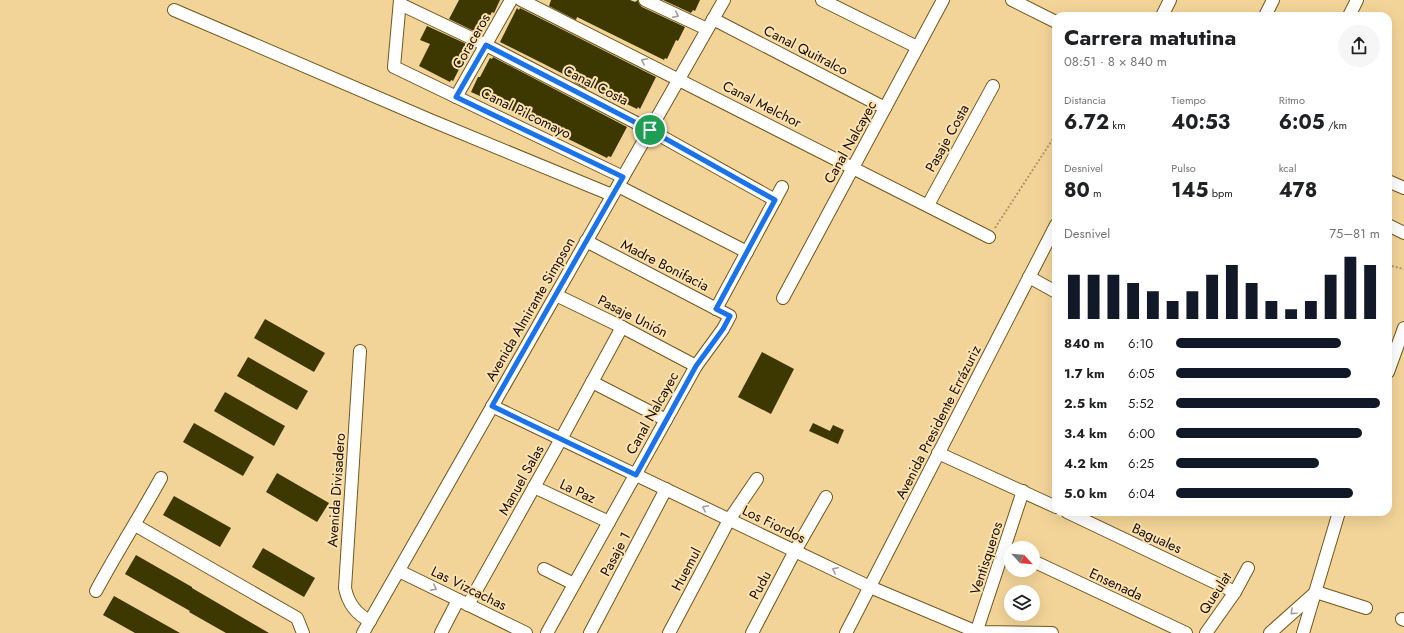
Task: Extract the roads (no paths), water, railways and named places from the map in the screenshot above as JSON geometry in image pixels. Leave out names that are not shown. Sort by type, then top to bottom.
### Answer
[{"type":"street","name":"Coraceros","points":[[456,97],[511,0]]},
{"type":"street","name":"Canal Melchor","points":[[521,0],[989,237]]},
{"type":"street","points":[[645,0],[707,30]]},
{"type":"street","name":"Avenida Almirante Simpson","points":[[363,633],[724,0]]},
{"type":"street","points":[[822,0],[917,47]]},
{"type":"street","name":"Canal Nalcayec","points":[[783,298],[943,0]]},
{"type":"street","points":[[1012,0],[1052,20]]},
{"type":"street","points":[[1164,12],[1170,0]]},
{"type":"street","points":[[1267,12],[1273,0]]},
{"type":"street","points":[[1351,12],[1357,0]]},
{"type":"street","name":"Canal Costa","points":[[400,2],[650,130],[775,200]]},
{"type":"street","name":"Canal Pilcomayo","points":[[400,2],[394,67],[456,97],[618,186],[747,252]]},
{"type":"street","points":[[174,10],[422,117],[618,186]]},
{"type":"street","name":"Canal Quitralco","points":[[713,19],[885,108]]},
{"type":"street","name":"Pasaje Costa","points":[[928,205],[993,86]]},
{"type":"street","points":[[1392,183],[1404,188]]},
{"type":"street","points":[[716,309],[782,187]]},
{"type":"street","points":[[1392,227],[1404,233]]},
{"type":"street","name":"Avenida Presidente Errázuriz","points":[[846,633],[1052,233]]},
{"type":"street","name":"Madre Bonifacia","points":[[586,241],[730,316]]},
{"type":"street","points":[[1029,278],[1052,290]]},
{"type":"street","name":"Pasaje Unión","points":[[556,295],[622,327],[696,366]]},
{"type":"street","name":"Canal Nalcayec","points":[[547,633],[696,366],[723,329],[730,316]]},
{"type":"street","name":"Manuel Salas","points":[[441,633],[463,602],[534,486],[622,327]]},
{"type":"street","points":[[1392,360],[1404,328]]},
{"type":"street","name":"Avenida Divisadero","points":[[360,351],[345,588],[348,599],[354,609],[370,621]]},
{"type":"street","points":[[592,382],[666,420]]},
{"type":"street","name":"Los Fiordos","points":[[492,406],[870,587],[977,632],[1052,633]]},
{"type":"street","points":[[938,453],[1052,505]]},
{"type":"street","points":[[96,591],[161,478]]},
{"type":"street","name":"Huemul","points":[[669,633],[729,520],[757,479]]},
{"type":"street","name":"La Paz","points":[[534,486],[609,522]]},
{"type":"street","name":"Pasaje 1","points":[[590,633],[666,490]]},
{"type":"street","name":"Ventisqueros","points":[[1010,541],[1023,491]]},
{"type":"street","name":"Pudu","points":[[752,633],[795,551],[826,497]]},
{"type":"street","name":"Baguales","points":[[1075,516],[1235,592]]},
{"type":"street","points":[[1303,633],[1338,516]]},
{"type":"street","points":[[135,525],[297,618],[303,633]]},
{"type":"street","name":"Ventisqueros","points":[[977,632],[1004,561]]},
{"type":"street","name":"Ensenada","points":[[1040,565],[1186,633]]},
{"type":"street","points":[[544,568],[574,584]]},
{"type":"street","name":"Queulat","points":[[1206,633],[1235,592],[1248,568]]},
{"type":"street","name":"Las Vizcachas","points":[[399,570],[463,602],[508,629],[526,633]]},
{"type":"street","points":[[1316,592],[1366,608]]},
{"type":"street","points":[[1270,633],[1316,592]]}]
